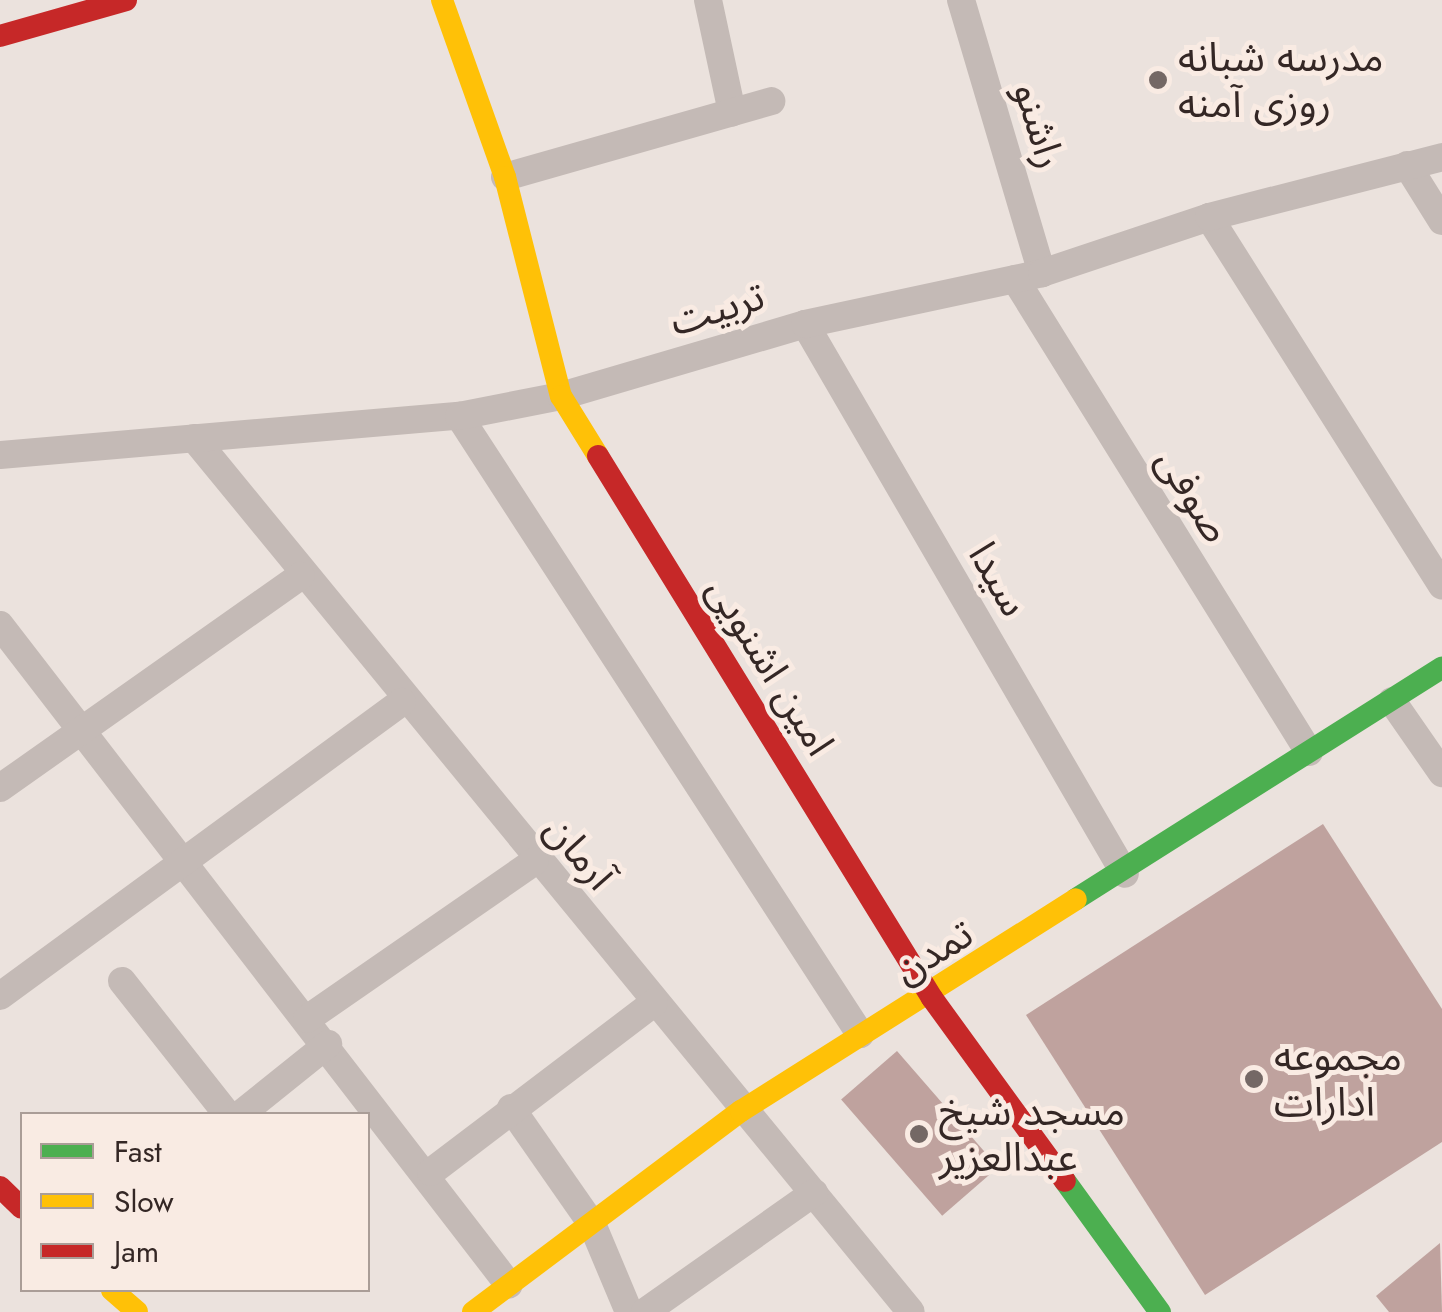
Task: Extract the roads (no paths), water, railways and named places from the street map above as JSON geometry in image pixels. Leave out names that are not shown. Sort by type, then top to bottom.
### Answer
[{"type":"street","points":[[0,36],[126,0]]},
{"type":"street","name":"امین اشنویی","points":[[442,0],[506,178],[560,396],[932,998],[1160,1312]]},
{"type":"street","points":[[708,0],[732,112]]},
{"type":"street","name":"راشنو","points":[[961,0],[1028,276]]},
{"type":"street","points":[[506,178],[771,101]]},
{"type":"street","name":"تربیت","points":[[0,455],[459,416],[560,396],[804,324],[1028,276],[1209,218],[1442,158]]},
{"type":"street","points":[[1408,165],[1442,221]]},
{"type":"street","points":[[1209,218],[1442,585]]},
{"type":"street","name":"صوفی","points":[[1028,276],[1308,752]]},
{"type":"street","name":"سیدا","points":[[804,324],[1125,874]]},
{"type":"street","points":[[459,416],[860,1034]]},
{"type":"street","name":"آرمان","points":[[194,438],[402,702],[911,1312]]},
{"type":"street","points":[[0,788],[301,576]]},
{"type":"street","points":[[0,625],[431,1172],[510,1285]]},
{"type":"street","name":"تمدن","points":[[473,1312],[741,1112],[860,1034],[932,998],[1442,668]]},
{"type":"street","points":[[1392,701],[1442,772]]},
{"type":"street","points":[[0,996],[402,702]]},
{"type":"street","points":[[307,1018],[535,861]]},
{"type":"street","points":[[122,980],[226,1112]]},
{"type":"street","points":[[431,1172],[510,1108],[654,1003]]},
{"type":"street","points":[[243,1112],[328,1044]]},
{"type":"street","points":[[510,1108],[592,1224],[629,1312]]},
{"type":"street","points":[[0,1187],[20,1206]]},
{"type":"street","points":[[645,1312],[814,1193]]},
{"type":"street","points":[[114,1292],[137,1312]]},
{"type":"place","name":"مدرسه شبانه روزی آمنه","points":[[1158,80]]},
{"type":"place","name":"مجموعه ادارات","points":[[1254,1079]]},
{"type":"place","name":"مسجد شیخ عبدالعزیر","points":[[919,1134]]}]
